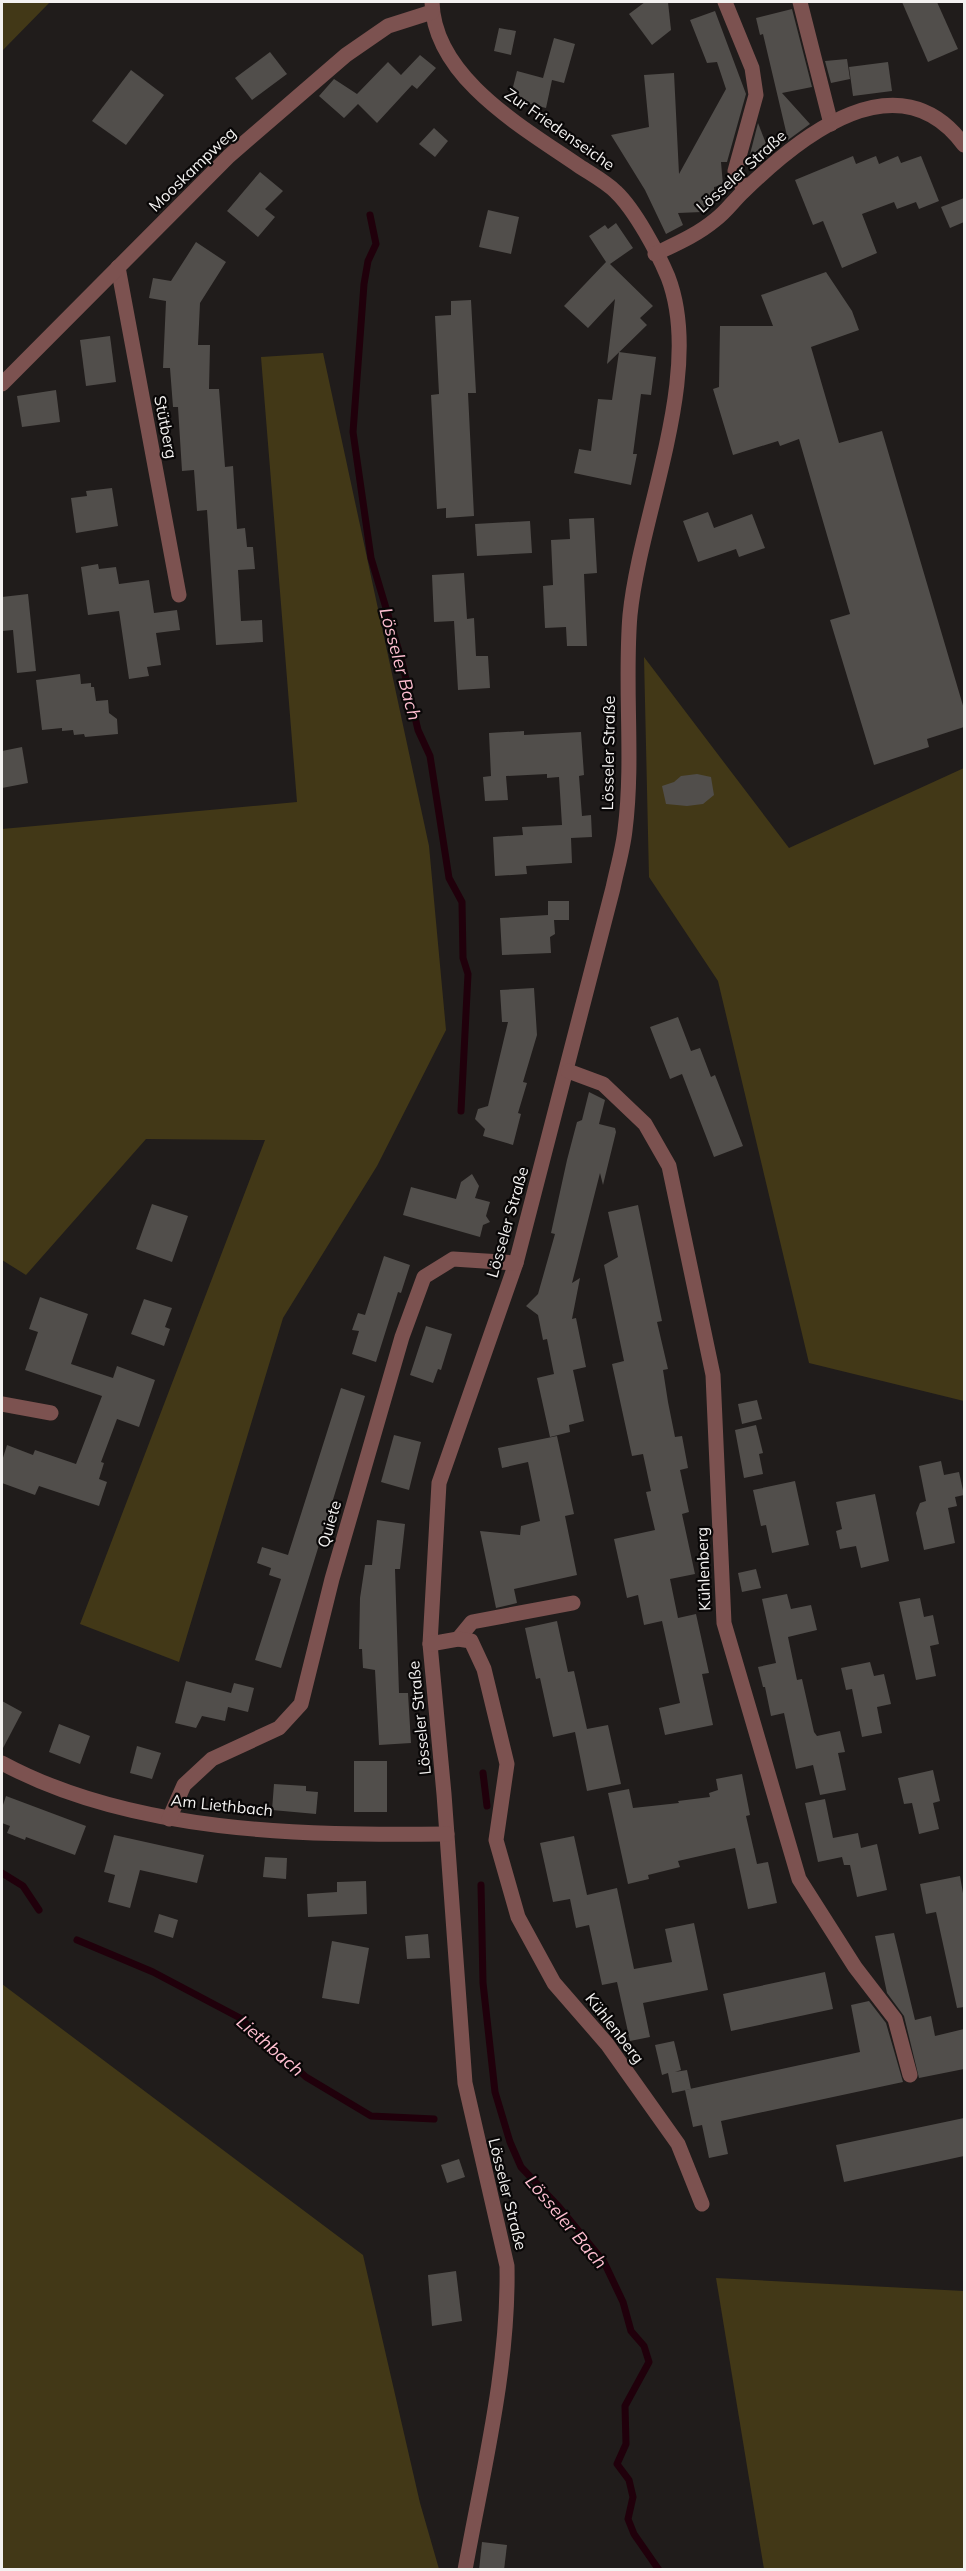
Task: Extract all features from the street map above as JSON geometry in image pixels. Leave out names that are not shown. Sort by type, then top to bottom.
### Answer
[{"type":"street","points":[[725,2],[752,68],[756,95],[735,171],[744,190]]},
{"type":"street","points":[[800,2],[831,124]]},
{"type":"street","name":"Zur Friedenseiche","points":[[432,7],[445,47],[467,81],[502,113],[616,192],[655,254]]},
{"type":"street","name":"Mooskampweg","points":[[2,384],[230,156],[346,55],[388,26],[432,7]]},
{"type":"street","name":"Lösseler Straße","points":[[465,2570],[498,2390],[508,2296],[507,2266],[467,2101],[430,1644],[439,1483],[516,1263],[568,1071],[625,830],[631,614],[644,534],[676,383],[680,343],[676,310],[668,277],[655,254],[684,241],[717,220],[744,190],[803,141],[831,124],[867,107],[898,103],[925,112],[953,130],[964,145]]},
{"type":"street","name":"Stütberg","points":[[118,267],[179,595]]},
{"type":"street","name":"Kühlenberg","points":[[568,1071],[603,1084],[645,1124],[669,1166],[713,1375],[724,1623],[799,1879],[855,1967],[895,2019],[910,2075]]},
{"type":"street","name":"Quiete","points":[[170,1819],[184,1785],[212,1759],[279,1728],[302,1704],[335,1568],[402,1337],[424,1277],[453,1259],[516,1263]]},
{"type":"street","points":[[2,1404],[51,1413]]},
{"type":"street","points":[[430,1644],[458,1639],[472,1622],[573,1603]]},
{"type":"street","name":"Kühlenberg","points":[[458,1639],[471,1641],[484,1669],[507,1764],[496,1840],[518,1917],[554,1983],[607,2044],[678,2144],[702,2204]]},
{"type":"street","name":"Am Liethbach","points":[[2,1763],[98,1802],[170,1819],[342,1836],[447,1834]]},
{"type":"shaded area","points":[[2,2],[50,2],[2,51]]},
{"type":"shaded area","points":[[323,353],[429,846],[446,1030],[377,1166],[283,1318],[179,1662],[80,1624],[265,1140],[146,1139],[26,1275],[2,1260],[2,829],[297,802],[261,357]]},
{"type":"shaded area","points":[[644,657],[789,848],[964,768],[964,1401],[809,1363],[718,981],[649,877]]},
{"type":"shaded area","points":[[2,1984],[363,2255],[420,2503],[439,2569],[2,2569]]},
{"type":"shaded area","points":[[716,2278],[964,2291],[964,2569],[764,2569]]},
{"type":"building","points":[[645,2],[668,2],[671,30],[652,45],[629,14]]},
{"type":"building","points":[[902,2],[937,2],[958,49],[928,62]]},
{"type":"building","points":[[792,9],[812,87],[782,93],[810,124],[788,140],[763,34],[760,35],[756,18]]},
{"type":"building","points":[[715,11],[746,94],[727,162],[721,162],[723,185],[714,187],[714,202],[702,212],[678,213],[683,225],[666,234],[645,190],[611,135],[649,127],[644,75],[674,73],[679,174],[726,89],[717,62],[707,63],[690,20]]},
{"type":"building","points":[[499,28],[516,31],[511,55],[494,51]]},
{"type":"building","points":[[554,38],[575,44],[564,83],[552,80],[546,108],[510,99],[517,71],[543,78]]},
{"type":"building","points":[[270,52],[287,74],[252,100],[235,78]]},
{"type":"building","points":[[420,55],[436,68],[417,89],[412,85],[377,123],[358,104],[344,118],[319,96],[334,79],[357,94],[388,62],[401,75]]},
{"type":"building","points":[[847,59],[850,79],[831,83],[825,61]]},
{"type":"building","points":[[888,62],[892,91],[853,96],[849,67]]},
{"type":"building","points":[[131,70],[164,95],[126,145],[92,121]]},
{"type":"building","points":[[758,123],[770,154],[754,168],[748,162]]},
{"type":"building","points":[[434,128],[448,141],[435,157],[419,144]]},
{"type":"building","points":[[853,156],[856,164],[876,156],[879,164],[898,156],[901,163],[921,156],[939,201],[919,209],[916,202],[897,209],[894,202],[862,214],[877,253],[842,268],[823,221],[813,225],[795,180]]},
{"type":"building","points":[[260,172],[283,191],[265,209],[275,217],[258,237],[227,211]]},
{"type":"building","points":[[964,198],[964,222],[950,228],[941,207]]},
{"type":"building","points":[[488,210],[519,217],[511,254],[479,247]]},
{"type":"building","points":[[616,223],[633,248],[610,264],[653,306],[640,318],[647,325],[607,364],[615,299],[588,328],[564,306],[606,262],[589,236],[605,225],[608,229]]},
{"type":"building","points":[[196,242],[226,262],[200,303],[198,345],[210,345],[209,389],[219,389],[225,467],[233,466],[237,529],[245,528],[247,547],[253,547],[255,569],[238,570],[241,621],[262,620],[263,642],[216,645],[207,510],[197,511],[194,470],[182,471],[178,407],[173,407],[170,368],[163,368],[166,301],[149,298],[153,278],[171,281]]},
{"type":"building","points":[[826,272],[852,311],[859,330],[811,347],[839,443],[882,431],[964,709],[964,727],[927,739],[929,747],[874,765],[830,620],[850,614],[799,439],[780,446],[778,441],[733,455],[713,389],[719,387],[720,326],[773,326],[761,295]]},
{"type":"building","points":[[471,300],[476,393],[468,393],[474,516],[446,518],[446,508],[437,509],[431,395],[439,394],[435,316],[451,315],[451,301]]},
{"type":"building","points":[[110,336],[116,382],[86,386],[80,340]]},
{"type":"building","points":[[619,352],[656,357],[651,395],[641,394],[633,454],[637,454],[631,485],[574,473],[579,449],[591,451],[598,399],[612,400]]},
{"type":"building","points":[[56,390],[60,422],[22,427],[17,396]]},
{"type":"building","points":[[112,488],[118,526],[76,533],[71,498],[87,496],[86,491]]},
{"type":"building","points":[[708,512],[714,528],[752,514],[765,548],[739,557],[736,549],[698,562],[683,521]]},
{"type":"building","points":[[594,518],[597,573],[584,574],[587,646],[567,646],[566,627],[545,628],[543,586],[553,585],[551,540],[570,539],[569,519]]},
{"type":"building","points":[[530,521],[532,553],[477,556],[475,524]]},
{"type":"building","points":[[98,564],[99,569],[116,567],[119,584],[149,580],[154,613],[177,610],[180,630],[156,633],[161,665],[147,667],[149,676],[129,679],[119,611],[88,615],[81,567]]},
{"type":"building","points":[[464,573],[467,619],[474,618],[476,656],[488,656],[490,688],[458,690],[454,621],[434,622],[432,575]]},
{"type":"building","points":[[28,594],[36,671],[17,673],[13,630],[2,631],[2,597]]},
{"type":"building","points":[[80,674],[81,684],[91,683],[91,687],[94,687],[96,701],[108,700],[109,713],[117,719],[118,734],[85,737],[84,734],[74,735],[73,730],[62,731],[62,728],[42,730],[36,680]]},
{"type":"building","points":[[524,731],[524,735],[581,732],[584,775],[579,776],[582,816],[591,815],[592,837],[571,838],[572,863],[526,866],[527,874],[495,876],[493,837],[523,835],[522,827],[562,825],[559,777],[547,778],[547,774],[506,776],[508,800],[485,801],[483,777],[491,776],[489,733]]},
{"type":"building","points":[[22,747],[28,783],[2,788],[2,751]]},
{"type":"building","points":[[697,774],[711,777],[714,795],[703,804],[687,806],[666,804],[662,786],[674,782],[681,776]]},
{"type":"building","points":[[548,901],[569,901],[569,920],[554,920],[555,934],[550,937],[551,953],[502,955],[500,918],[548,915]]},
{"type":"building","points":[[534,988],[537,1035],[523,1082],[527,1083],[518,1113],[521,1114],[513,1145],[483,1136],[485,1129],[475,1119],[478,1109],[488,1106],[508,1022],[502,1022],[500,990]]},
{"type":"building","points":[[678,1017],[691,1051],[700,1048],[711,1077],[715,1075],[743,1146],[714,1157],[682,1074],[670,1079],[650,1027]]},
{"type":"building","points":[[589,1092],[605,1100],[599,1124],[615,1128],[616,1132],[603,1185],[600,1173],[572,1283],[580,1278],[572,1319],[576,1318],[586,1367],[573,1370],[584,1421],[569,1425],[570,1432],[550,1437],[537,1378],[554,1374],[547,1339],[543,1340],[538,1315],[526,1306],[538,1294],[555,1234],[551,1233],[567,1160],[577,1122],[582,1120]]},
{"type":"building","points":[[472,1174],[479,1186],[475,1198],[490,1202],[486,1216],[490,1222],[483,1225],[480,1237],[403,1215],[411,1187],[456,1199],[461,1182]]},
{"type":"building","points":[[152,1204],[188,1216],[172,1262],[136,1249]]},
{"type":"building","points":[[638,1205],[662,1321],[657,1322],[668,1369],[663,1370],[668,1402],[675,1437],[682,1436],[688,1468],[680,1470],[689,1512],[682,1514],[695,1574],[670,1579],[678,1618],[696,1614],[709,1673],[702,1674],[713,1725],[665,1735],[659,1708],[680,1703],[662,1621],[644,1625],[638,1595],[627,1598],[614,1539],[655,1530],[646,1492],[651,1491],[643,1454],[632,1456],[612,1364],[624,1361],[604,1265],[618,1257],[608,1212]]},
{"type":"building","points":[[384,1256],[410,1265],[401,1293],[398,1292],[376,1362],[352,1354],[359,1331],[352,1330],[358,1313],[365,1315]]},
{"type":"building","points":[[40,1297],[88,1314],[71,1364],[113,1378],[117,1366],[155,1380],[139,1427],[117,1419],[101,1462],[104,1463],[99,1479],[107,1482],[99,1506],[39,1486],[35,1495],[2,1483],[2,1461],[7,1445],[33,1455],[35,1450],[76,1464],[102,1396],[25,1370],[38,1332],[29,1329]]},
{"type":"building","points":[[144,1299],[172,1308],[165,1327],[170,1329],[164,1346],[131,1334]]},
{"type":"building","points":[[426,1326],[452,1334],[441,1370],[438,1369],[433,1383],[410,1375]]},
{"type":"building","points":[[341,1388],[365,1396],[281,1668],[255,1660],[281,1579],[269,1575],[271,1568],[257,1563],[262,1547],[288,1555]]},
{"type":"building","points":[[757,1400],[762,1419],[742,1424],[738,1404]]},
{"type":"building","points":[[756,1425],[763,1453],[759,1454],[763,1474],[744,1478],[735,1430]]},
{"type":"building","points":[[394,1435],[421,1442],[409,1490],[381,1482]]},
{"type":"building","points":[[557,1436],[574,1514],[565,1516],[577,1575],[514,1589],[517,1603],[496,1608],[480,1531],[520,1535],[521,1526],[540,1521],[528,1462],[502,1468],[498,1448]]},
{"type":"building","points":[[941,1461],[944,1475],[959,1472],[964,1495],[955,1497],[957,1506],[948,1508],[955,1543],[924,1550],[916,1513],[920,1503],[926,1501],[919,1466]]},
{"type":"building","points":[[795,1481],[809,1545],[772,1553],[766,1525],[761,1526],[753,1490]]},
{"type":"building","points":[[875,1494],[889,1561],[861,1568],[856,1546],[840,1549],[836,1531],[842,1529],[836,1502]]},
{"type":"building","points":[[377,1520],[405,1524],[400,1569],[395,1569],[399,1693],[408,1693],[411,1743],[379,1745],[375,1670],[363,1668],[362,1649],[359,1649],[360,1598],[365,1565],[372,1565]]},
{"type":"building","points":[[756,1569],[761,1588],[742,1592],[738,1573]]},
{"type":"building","points":[[787,1594],[791,1609],[811,1605],[817,1630],[788,1637],[797,1680],[802,1679],[814,1732],[817,1736],[840,1731],[845,1752],[838,1753],[846,1790],[820,1795],[813,1765],[796,1769],[784,1713],[771,1716],[758,1667],[776,1663],[762,1599]]},
{"type":"building","points":[[920,1598],[924,1617],[933,1615],[939,1644],[930,1646],[936,1676],[916,1680],[899,1602]]},
{"type":"building","points":[[557,1621],[568,1672],[574,1671],[587,1729],[608,1725],[621,1784],[587,1791],[575,1732],[553,1737],[540,1678],[536,1679],[525,1628]]},
{"type":"building","points":[[870,1662],[874,1676],[884,1674],[891,1704],[877,1707],[882,1733],[862,1737],[852,1689],[846,1690],[841,1668]]},
{"type":"building","points":[[186,1681],[231,1693],[234,1683],[254,1688],[248,1712],[228,1707],[225,1721],[202,1716],[196,1728],[175,1723]]},
{"type":"building","points":[[2,1701],[22,1712],[2,1750]]},
{"type":"building","points":[[59,1724],[90,1736],[80,1764],[49,1752]]},
{"type":"building","points":[[137,1746],[161,1753],[152,1779],[130,1773]]},
{"type":"building","points":[[354,1761],[387,1761],[387,1812],[354,1812]]},
{"type":"building","points":[[933,1770],[940,1801],[933,1803],[939,1829],[919,1834],[912,1803],[904,1804],[898,1778]]},
{"type":"building","points":[[742,1774],[750,1815],[746,1816],[757,1864],[768,1862],[777,1903],[748,1909],[735,1848],[678,1861],[680,1867],[648,1875],[649,1879],[628,1884],[608,1793],[629,1789],[633,1808],[679,1803],[678,1801],[710,1797],[709,1793],[718,1790],[716,1779]]},
{"type":"building","points":[[274,1784],[306,1786],[306,1791],[318,1792],[316,1814],[272,1810]]},
{"type":"building","points":[[6,1796],[86,1826],[75,1855],[26,1837],[25,1840],[7,1833],[10,1826],[2,1823],[2,1808]]},
{"type":"building","points":[[825,1799],[833,1838],[858,1833],[861,1848],[877,1844],[887,1890],[857,1897],[850,1865],[844,1865],[842,1857],[818,1862],[805,1803]]},
{"type":"building","points":[[114,1835],[204,1855],[197,1883],[140,1870],[130,1908],[108,1902],[115,1875],[104,1872]]},
{"type":"building","points":[[574,1836],[587,1895],[617,1888],[634,1969],[672,1962],[665,1929],[694,1923],[708,1990],[643,2003],[650,2037],[630,2041],[617,1982],[602,1985],[589,1925],[576,1928],[570,1899],[553,1902],[540,1843]]},
{"type":"building","points":[[265,1857],[287,1858],[286,1879],[263,1877]]},
{"type":"building","points":[[960,1876],[964,1899],[964,2007],[957,2008],[936,1912],[926,1914],[920,1884]]},
{"type":"building","points":[[366,1881],[367,1914],[308,1917],[307,1894],[337,1892],[337,1882]]},
{"type":"building","points":[[159,1914],[178,1920],[173,1938],[154,1932]]},
{"type":"building","points":[[894,1933],[915,2020],[931,2016],[935,2036],[964,2029],[964,2069],[919,2078],[904,2016],[887,1993],[875,1936]]},
{"type":"building","points":[[428,1934],[430,1958],[407,1959],[405,1936]]},
{"type":"building","points":[[332,1941],[369,1948],[359,2004],[322,1998]]},
{"type":"building","points":[[825,1972],[833,2009],[731,2031],[723,1994]]},
{"type":"building","points":[[869,2001],[886,2023],[903,2082],[721,2121],[728,2154],[709,2158],[702,2125],[693,2127],[685,2090],[860,2052],[851,2005]]},
{"type":"building","points":[[674,2041],[681,2070],[675,2072],[687,2070],[691,2089],[672,2093],[668,2073],[662,2075],[655,2045]]},
{"type":"building","points":[[964,2118],[964,2156],[844,2182],[836,2145]]},
{"type":"building","points":[[459,2159],[465,2177],[447,2183],[441,2165]]},
{"type":"building","points":[[456,2271],[462,2321],[432,2326],[428,2275]]},
{"type":"building","points":[[482,2542],[507,2545],[504,2570],[479,2570]]},
{"type":"waterway","name":"Lösseler Bach","points":[[370,215],[376,244],[368,261],[364,284],[353,432],[371,558],[401,658],[418,730],[430,756],[449,878],[462,902],[463,958],[468,974],[461,1111]]},
{"type":"waterway","name":"Lösseler Bach","points":[[483,1773],[487,1806]]},
{"type":"waterway","name":"Liethbach","points":[[2,1873],[23,1886],[39,1910]]},
{"type":"waterway","name":"Lösseler Bach","points":[[481,1885],[483,1983],[495,2092],[510,2142],[521,2167],[559,2207],[604,2262],[623,2302],[631,2331],[644,2346],[649,2362],[625,2406],[626,2444],[617,2464],[629,2480],[633,2497],[628,2519],[634,2534],[659,2570]]},
{"type":"waterway","name":"Liethbach","points":[[77,1940],[153,1972],[240,2018],[306,2077],[371,2116],[434,2119]]}]
